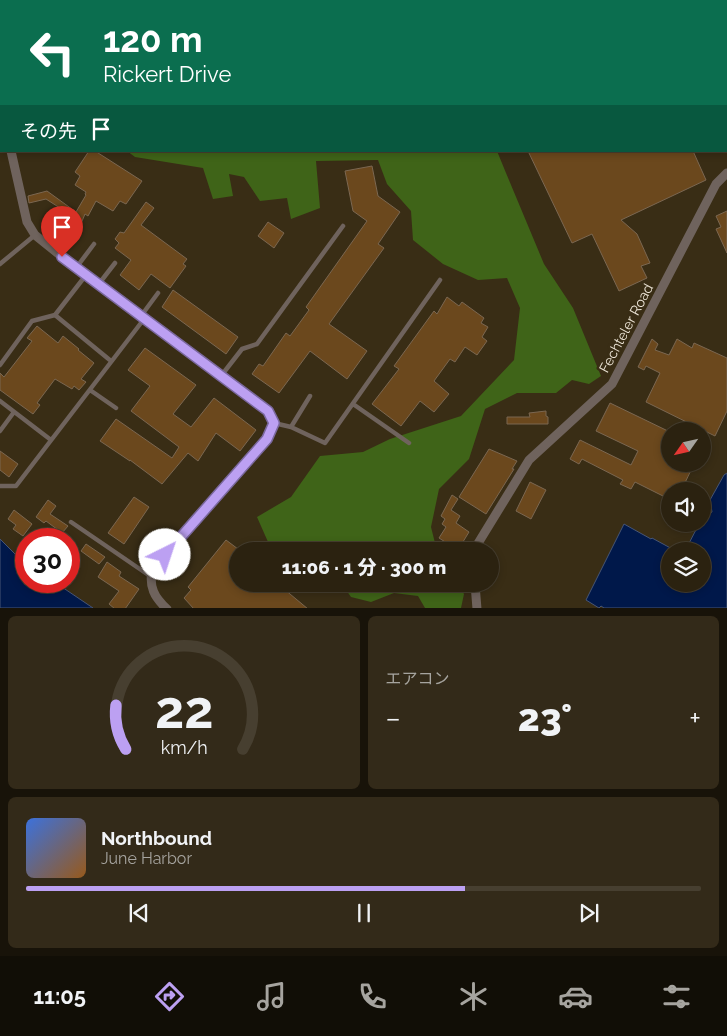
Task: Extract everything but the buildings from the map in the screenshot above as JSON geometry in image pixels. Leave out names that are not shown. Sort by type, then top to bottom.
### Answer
[{"type":"street","points":[[11,152],[27,222],[35,235],[98,285],[268,411],[274,423],[267,439],[152,570],[150,581],[158,600],[167,608]]},
{"type":"street","name":"Fechteler Road","points":[[479,542],[529,460],[612,384],[716,184],[727,173]]},
{"type":"street","points":[[476,592],[477,608]]},
{"type":"lane","points":[[221,376],[242,349],[257,344],[344,226]]},
{"type":"lane","points":[[0,264],[35,235]]},
{"type":"lane","points":[[76,268],[94,244]]},
{"type":"lane","points":[[98,285],[115,263]]},
{"type":"lane","points":[[0,365],[32,321],[55,316],[86,275]]},
{"type":"lane","points":[[274,423],[291,427],[325,443],[440,280]]},
{"type":"lane","points":[[0,486],[16,486],[112,361],[158,294]]},
{"type":"lane","points":[[55,316],[112,361]]},
{"type":"lane","points":[[90,390],[116,408]]},
{"type":"lane","points":[[291,427],[310,396]]},
{"type":"lane","points":[[0,401],[51,440]]},
{"type":"lane","points":[[353,404],[409,442]]},
{"type":"lane","points":[[0,431],[14,412]]},
{"type":"lane","points":[[71,522],[151,577]]},
{"type":"green space","points":[[128,152],[497,152],[544,264],[573,308],[601,376],[589,384],[572,380],[556,393],[517,393],[485,409],[469,459],[439,489],[431,527],[435,542],[268,542],[257,517],[291,497],[320,456],[363,452],[390,439],[461,416],[514,360],[520,308],[507,278],[478,280],[443,264],[413,240],[411,211],[387,184],[378,160],[316,161],[320,208],[291,219],[287,198],[260,201],[244,177],[229,174],[233,196],[213,199],[203,168],[135,157]]},
{"type":"green space","points":[[348,592],[463,592],[464,594],[461,608],[425,608],[418,596],[394,593],[371,602],[351,597]]},
{"type":"water","points":[[727,473],[727,608],[604,608],[601,606],[599,608],[586,600],[624,524],[661,543],[661,592],[711,592],[711,542],[690,542],[695,532],[711,532],[711,498]]},
{"type":"water","points":[[0,539],[15,554],[15,593],[71,593],[93,608],[0,608]]},
{"type":"route","points":[[62,257],[268,411],[274,423],[267,439],[165,555]]}]
